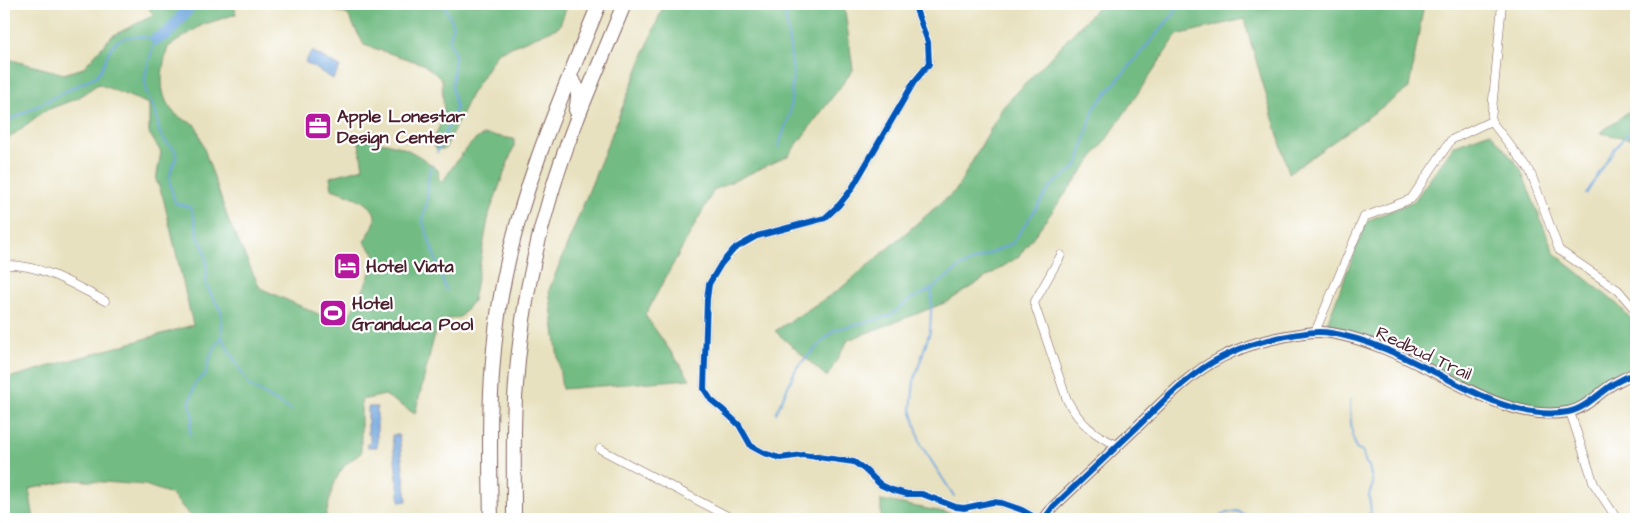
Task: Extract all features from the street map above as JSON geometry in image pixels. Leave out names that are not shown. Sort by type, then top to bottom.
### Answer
[{"type":"highway","points":[[490,519],[492,370],[505,274],[532,171],[599,4]]},
{"type":"highway","points":[[514,519],[515,389],[525,301],[545,214],[567,148],[624,4]]},
{"type":"highway","points":[[569,78],[580,78],[587,75],[608,44]]},
{"type":"highway","points":[[567,148],[578,95],[576,85],[569,78]]},
{"type":"highway","points":[[513,459],[519,519]]},
{"type":"street","points":[[914,4],[928,42],[929,64],[914,82],[851,190],[825,218],[757,236],[734,249],[721,264],[709,284],[704,389],[711,400],[739,425],[751,446],[764,453],[780,458],[802,455],[854,462],[864,468],[882,485],[892,490],[907,494],[922,494],[956,507],[964,508],[993,502],[1002,503],[1016,507],[1038,519]]},
{"type":"street","points":[[1502,4],[1491,121],[1530,171],[1559,250],[1618,290],[1636,311]]},
{"type":"street","points":[[1315,332],[1364,217],[1411,199],[1451,140],[1491,121]]},
{"type":"street","points":[[1061,255],[1034,303],[1067,400],[1075,414],[1097,435],[1118,445]]},
{"type":"street","points":[[4,265],[35,268],[56,276],[105,301]]},
{"type":"street","name":"Redbud Trail","points":[[1044,519],[1053,507],[1172,392],[1194,374],[1220,357],[1241,347],[1265,341],[1315,332],[1330,333],[1367,343],[1414,362],[1476,394],[1538,413],[1570,412],[1586,404],[1613,384],[1636,373]]},
{"type":"street","points":[[1570,412],[1594,484],[1617,519]]},
{"type":"street","points":[[600,450],[733,519]]},
{"type":"green space","points":[[145,4],[234,4],[236,14],[202,25],[168,47],[162,74],[163,93],[171,109],[178,116],[196,125],[229,222],[260,288],[343,325],[367,281],[374,253],[364,242],[374,224],[375,216],[373,210],[361,200],[332,189],[330,177],[363,168],[358,137],[400,147],[411,152],[438,170],[439,181],[444,180],[462,153],[480,136],[489,135],[514,139],[514,146],[489,214],[473,301],[460,317],[438,321],[415,414],[385,395],[361,400],[361,453],[347,464],[339,474],[333,486],[325,519],[193,519],[171,494],[145,485],[74,480],[29,489],[34,519],[4,519],[4,375],[5,379],[193,325],[163,197],[156,180],[161,152],[149,133],[149,104],[98,84],[78,98],[44,111],[4,142],[4,58],[64,74],[83,68],[112,36],[154,15]]},
{"type":"green space","points":[[316,4],[568,4],[559,27],[497,53],[470,96],[445,149],[437,149],[432,144],[444,115],[442,79],[423,64],[364,45],[348,15]]},
{"type":"green space","points":[[664,4],[844,4],[853,70],[788,156],[714,190],[645,315],[690,379],[562,389],[549,290]]},
{"type":"green space","points":[[1101,4],[1424,4],[1409,88],[1289,173],[1244,19],[1177,35],[1111,133],[1018,257],[947,302],[848,340],[827,377],[775,331],[840,289],[956,190],[1003,107]]},
{"type":"green space","points":[[1636,106],[1636,140],[1600,133]]},
{"type":"green space","points":[[1490,132],[1520,168],[1554,253],[1617,304],[1636,324],[1636,365],[1602,380],[1582,399],[1557,409],[1535,409],[1496,398],[1403,352],[1327,323],[1367,221],[1414,201],[1455,145]]},
{"type":"green space","points":[[881,500],[959,515],[1001,514],[1015,519],[881,519]]},
{"type":"water","points":[[312,51],[340,67],[333,79],[305,62]]},
{"type":"water","name":"Hotel Granduca Pool","points":[[328,307],[341,312],[338,319],[325,313],[325,309]]},
{"type":"water","points":[[368,407],[377,407],[377,447],[367,447],[366,444],[370,444]]},
{"type":"water","points":[[392,435],[399,435],[407,501],[400,502]]},
{"type":"waterway","points":[[156,39],[167,34],[192,4]]},
{"type":"waterway","points":[[437,152],[456,108],[452,88],[455,55],[449,41],[452,21],[442,4]]},
{"type":"waterway","points":[[778,147],[790,114],[793,72],[784,4]]},
{"type":"waterway","points":[[776,413],[797,367],[834,330],[890,316],[909,300],[932,289],[960,267],[1013,243],[1051,186],[1077,166],[1094,108],[1182,4]]},
{"type":"waterway","points":[[167,34],[153,46],[145,76],[146,92],[156,112],[159,131],[165,141],[175,150],[176,158],[169,180],[175,203],[190,207],[194,218],[198,236],[205,251],[207,265],[206,285],[221,311],[222,338],[249,385],[291,410]]},
{"type":"waterway","points":[[4,123],[96,76],[102,68],[109,51],[118,41],[130,37],[156,39]]},
{"type":"waterway","points":[[1586,194],[1614,149],[1636,127]]},
{"type":"waterway","points":[[431,166],[423,222],[446,290]]},
{"type":"waterway","points":[[932,290],[930,331],[914,381],[911,409],[921,445],[954,496]]},
{"type":"waterway","points":[[190,435],[190,425],[193,418],[190,402],[195,383],[206,374],[211,355],[221,338]]},
{"type":"waterway","points":[[1350,400],[1354,442],[1356,448],[1362,451],[1369,466],[1373,484],[1369,495],[1371,512],[1366,519]]},
{"type":"waterway","points":[[4,418],[5,455]]},
{"type":"waterway","points":[[1219,519],[1222,514],[1237,511],[1253,519]]},
{"type":"cycle path","points":[[914,4],[928,42],[929,64],[914,82],[851,190],[825,218],[757,236],[734,249],[721,264],[709,284],[704,389],[711,400],[739,425],[751,446],[764,453],[780,458],[803,455],[854,462],[881,485],[892,490],[907,494],[922,494],[956,507],[964,508],[993,502],[1002,503],[1022,510],[1038,519]]},
{"type":"cycle path","points":[[1044,519],[1053,507],[1187,380],[1222,357],[1266,340],[1313,332],[1345,336],[1373,344],[1401,356],[1485,398],[1518,409],[1551,414],[1580,408],[1613,384],[1636,373]]},
{"type":"place","name":"Apple Lonestar Design Center","points":[[318,126]]},
{"type":"place","name":"Hotel Viata","points":[[347,266]]},
{"type":"place","name":"Hotel Granduca Pool","points":[[333,313]]}]
